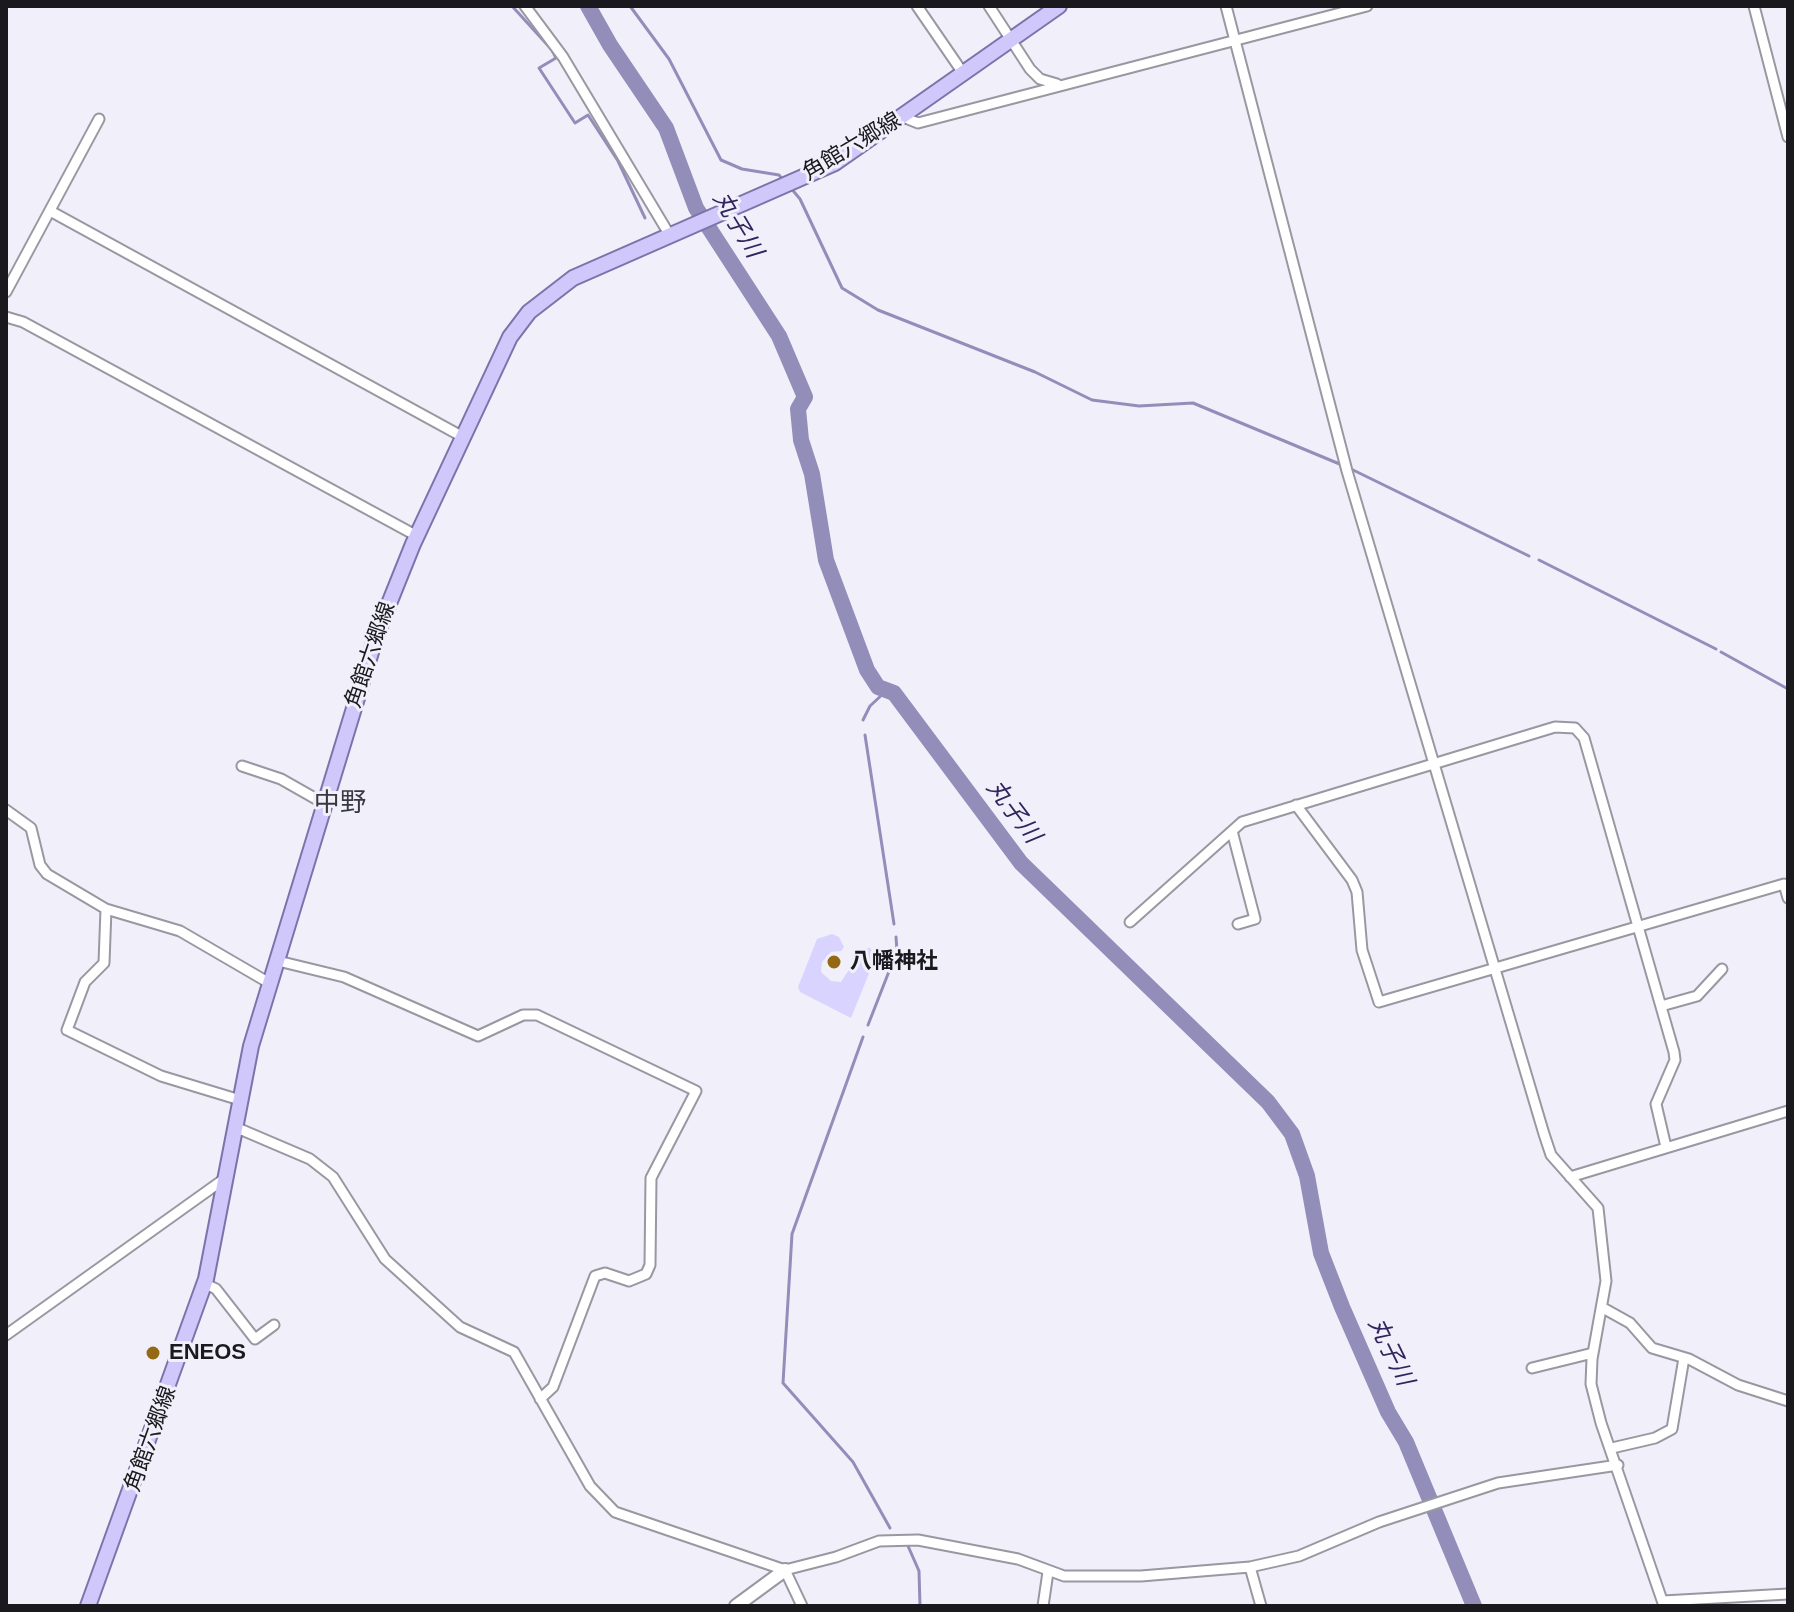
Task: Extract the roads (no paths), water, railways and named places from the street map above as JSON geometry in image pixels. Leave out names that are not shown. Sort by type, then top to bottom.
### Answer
[{"type":"main road","name":"角館六郷線","points":[[88,1606],[204,1283],[251,1046],[376,636],[417,536],[510,337],[529,312],[573,278],[835,163],[1059,6]]},
{"type":"street","points":[[525,6],[563,57],[669,234]]},
{"type":"street","points":[[917,6],[963,73]]},
{"type":"street","points":[[989,6],[1010,42],[1040,79],[1060,85]]},
{"type":"street","points":[[1226,6],[1347,471],[1547,1144],[1570,1177],[1598,1208],[1606,1281],[1593,1353],[1594,1403],[1664,1604],[1788,1594]]},
{"type":"street","points":[[903,117],[918,123],[1367,6]]},
{"type":"street","points":[[1754,6],[1788,137]]},
{"type":"street","points":[[6,292],[52,212],[99,119]]},
{"type":"street","points":[[52,212],[463,437]]},
{"type":"street","points":[[6,317],[23,322],[417,536]]},
{"type":"street","points":[[1130,922],[1242,822],[1555,727],[1575,728],[1584,738],[1675,1060],[1656,1104],[1666,1147]]},
{"type":"street","points":[[242,766],[281,779],[325,804]]},
{"type":"street","points":[[1296,805],[1340,862],[1357,892],[1362,950],[1379,1002],[1784,884],[1788,898]]},
{"type":"street","points":[[6,810],[31,828],[40,865],[47,874],[106,909],[180,931],[271,984]]},
{"type":"street","points":[[1232,831],[1255,919],[1238,924]]},
{"type":"street","points":[[106,909],[104,963],[85,982],[67,1030],[161,1076],[240,1100]]},
{"type":"street","points":[[278,961],[344,977],[478,1036],[523,1015],[537,1015],[696,1091],[651,1178],[650,1265],[646,1274],[629,1281],[605,1273],[595,1276],[553,1387],[540,1399]]},
{"type":"street","points":[[1661,1006],[1697,996],[1722,969]]},
{"type":"street","points":[[1570,1177],[1788,1111]]},
{"type":"street","points":[[235,1127],[310,1159],[333,1177],[385,1259],[460,1327],[514,1352],[590,1486],[615,1512],[785,1570],[802,1606]]},
{"type":"street","points":[[6,1335],[227,1177]]},
{"type":"street","points":[[204,1283],[216,1289],[255,1339],[274,1325]]},
{"type":"street","points":[[1603,1308],[1630,1323],[1652,1348],[1684,1358],[1738,1385],[1788,1401]]},
{"type":"street","points":[[1532,1368],[1593,1353]]},
{"type":"street","points":[[1612,1448],[1655,1438],[1672,1429],[1684,1358]]},
{"type":"street","points":[[736,1606],[785,1570],[836,1557],[879,1541],[918,1540],[1018,1559],[1048,1572],[1092,1577],[1250,1567],[1299,1556],[1379,1522],[1498,1483],[1618,1465]]},
{"type":"street","points":[[1250,1567],[1261,1606]]},
{"type":"street","points":[[1043,1606],[1048,1572]]},
{"type":"waterway","points":[[512,6],[552,50],[556,58],[539,68],[575,123],[588,115],[618,161],[645,218]]},
{"type":"waterway","name":"丸子川","points":[[588,6],[610,45],[666,128],[696,208],[779,336],[805,397],[798,409],[801,440],[812,474],[826,560],[867,670],[878,687],[894,693],[1021,863],[1268,1102],[1292,1134],[1307,1176],[1321,1253],[1388,1412],[1406,1442],[1474,1606]]},
{"type":"waterway","points":[[630,6],[669,59],[721,160],[742,169],[779,175],[785,182]]},
{"type":"waterway","points":[[790,187],[800,199],[842,288],[878,310],[1035,372],[1092,400],[1139,406],[1193,403],[1342,465]]},
{"type":"waterway","points":[[1349,468],[1529,556]]},
{"type":"waterway","points":[[1539,560],[1716,649]]},
{"type":"waterway","points":[[1721,652],[1788,689]]},
{"type":"waterway","points":[[863,720],[870,706],[885,692]]},
{"type":"waterway","points":[[865,735],[894,924]]},
{"type":"waterway","points":[[868,1025],[897,951],[896,937]]},
{"type":"waterway","points":[[863,1037],[792,1234],[783,1383],[853,1462],[890,1528]]},
{"type":"waterway","points":[[908,1546],[919,1571],[920,1606]]},
{"type":"place","name":"八幡神社","points":[[834,962]]},
{"type":"place","name":"ENEOS","points":[[153,1353]]},
{"type":"district","name":"中野","points":[[340,804]]}]
